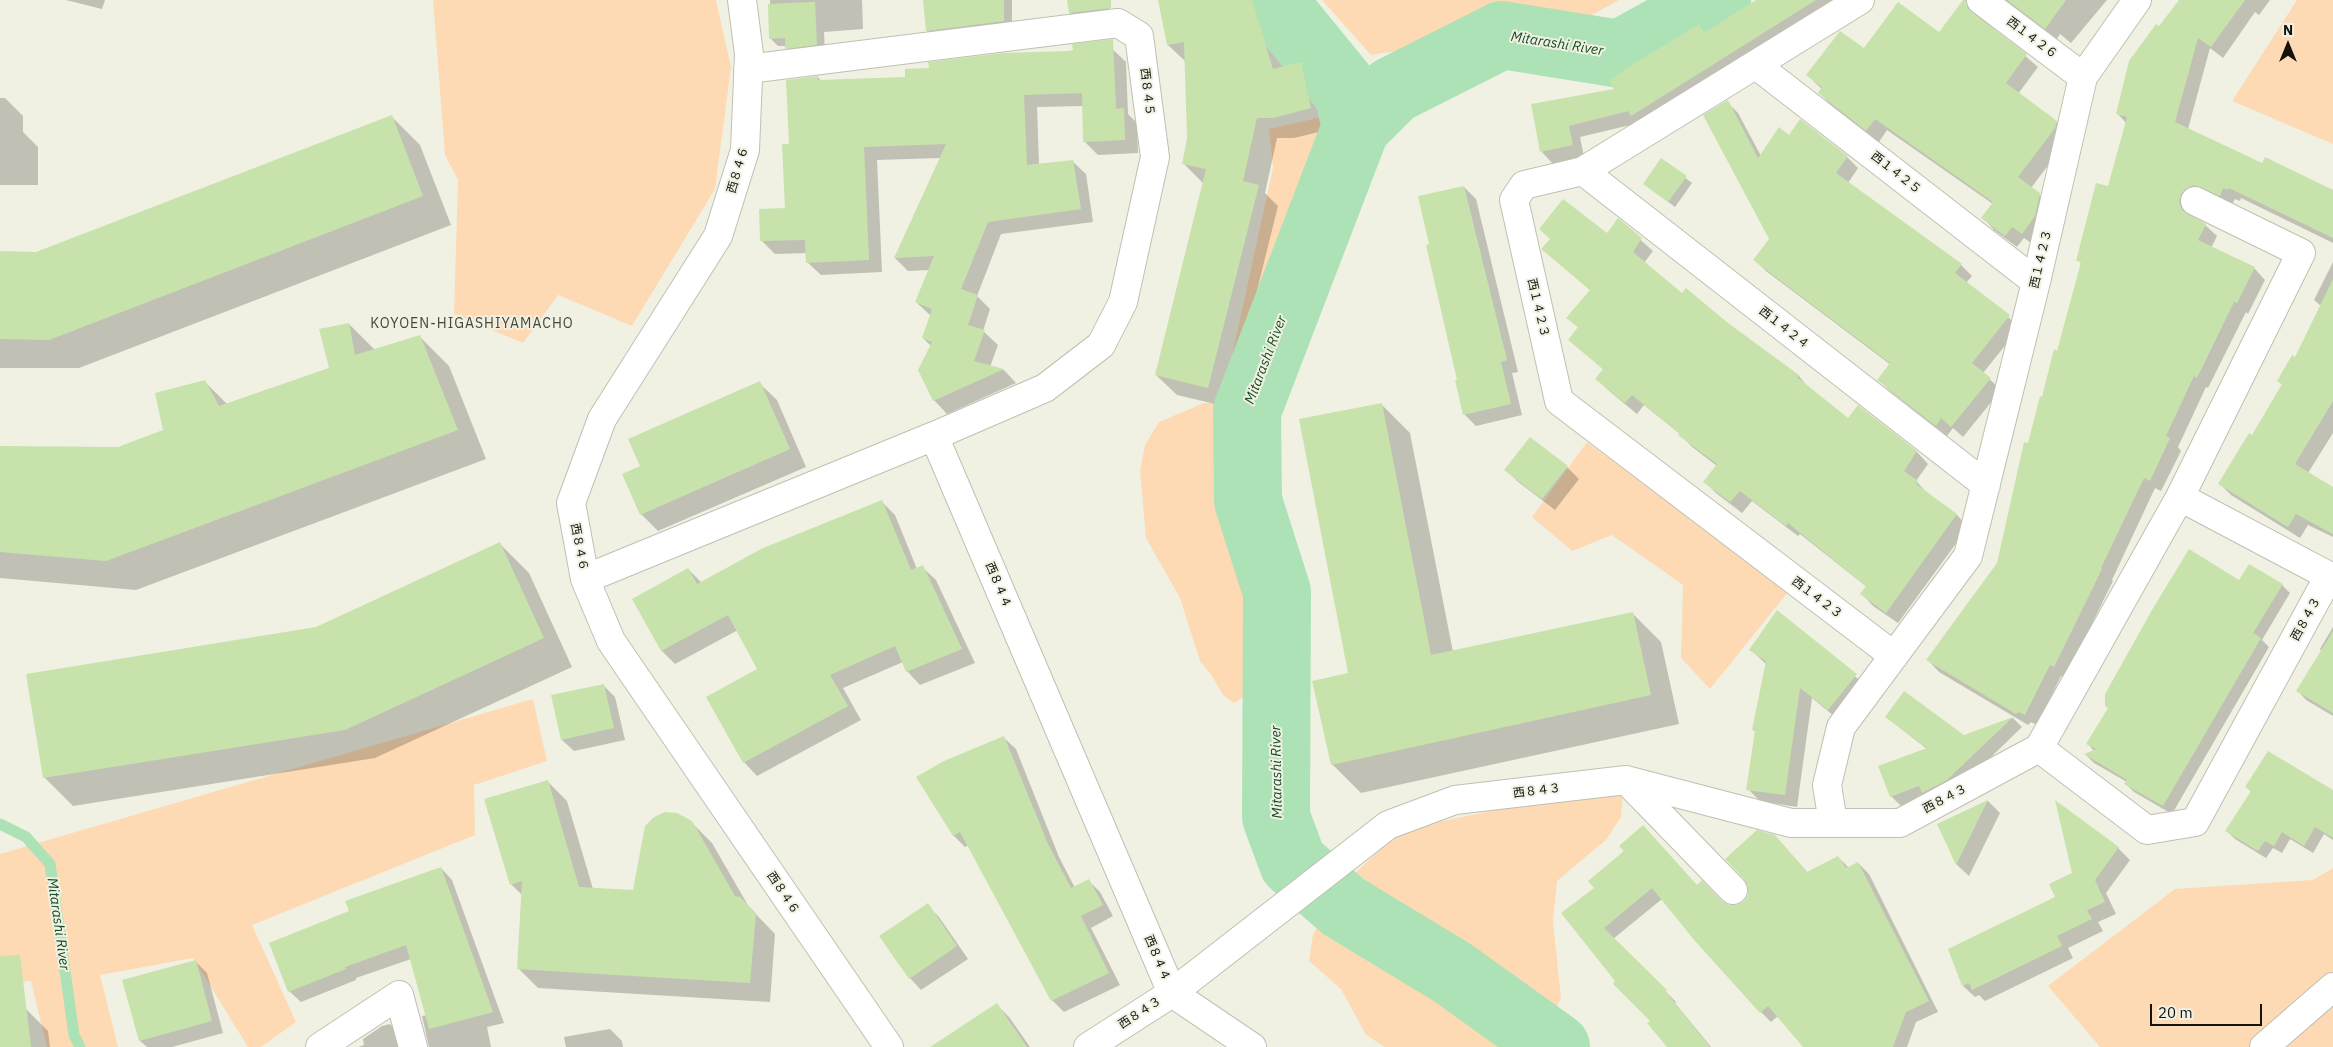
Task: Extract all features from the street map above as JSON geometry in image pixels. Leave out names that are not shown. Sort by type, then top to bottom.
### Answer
[{"type":"street","name":"西８４６","points":[[742,0],[749,54],[745,150],[718,236],[602,419],[571,503],[585,579],[610,642],[889,1047]]},
{"type":"street","name":"西１４２３","points":[[1860,0],[1583,171],[1524,184],[1514,200],[1559,401],[1894,656]]},
{"type":"street","name":"西１４２６","points":[[1981,0],[2083,76]]},
{"type":"street","name":"西１４２３","points":[[1833,823],[1827,786],[1841,726],[1968,556],[2036,282],[2083,76],[2137,0]]},
{"type":"street","name":"西８４５","points":[[748,69],[1118,23],[1139,36],[1155,157],[1123,302],[1101,345],[1045,388],[934,436]]},
{"type":"street","name":"西１４２５","points":[[1756,65],[2036,282]]},
{"type":"street","name":"西１４２４","points":[[1583,171],[1986,485]]},
{"type":"street","points":[[2039,748],[2180,497],[2301,253],[2195,201]]},
{"type":"street","points":[[585,579],[934,436]]},
{"type":"street","name":"西８４４","points":[[934,436],[1172,993],[1252,1047]]},
{"type":"street","name":"西８４３","points":[[1088,1047],[1172,993],[1388,825],[1455,800],[1626,780],[1791,823],[1900,823],[2039,748],[2147,830],[2195,822],[2329,576],[2180,497]]},
{"type":"street","points":[[1626,780],[1733,890]]},
{"type":"street","points":[[2264,1047],[2333,987]]},
{"type":"street","points":[[320,1047],[399,995],[413,1047]]},
{"type":"shaded area","points":[[433,0],[716,0],[731,67],[715,189],[632,326],[558,295],[523,343],[454,314],[458,180],[445,155]]},
{"type":"shaded area","points":[[1322,0],[1619,0],[1579,22],[1371,55]]},
{"type":"shaded area","points":[[2297,0],[2333,0],[2333,144],[2232,101]]},
{"type":"shaded area","points":[[1339,113],[1337,153],[1226,439],[1233,524],[1261,627],[1255,689],[1234,703],[1223,695],[1210,673],[1200,661],[1180,598],[1146,538],[1140,471],[1145,445],[1159,422],[1204,403],[1222,402],[1273,168],[1269,129]]},
{"type":"shaded area","points":[[1587,442],[1788,592],[1710,689],[1681,658],[1683,585],[1612,535],[1572,551],[1532,517]]},
{"type":"shaded area","points":[[533,699],[547,761],[474,785],[475,835],[252,925],[296,1022],[261,1047],[248,1047],[193,958],[100,975],[118,1047],[47,1047],[31,981],[0,984],[0,854]]},
{"type":"shaded area","points":[[1599,789],[1623,791],[1621,817],[1606,840],[1557,881],[1553,921],[1561,998],[1545,1033],[1532,1047],[1385,1047],[1366,1035],[1341,989],[1309,961],[1313,934],[1349,879],[1389,841],[1423,825]]},
{"type":"shaded area","points":[[2333,868],[2333,1047],[2100,1047],[2048,986],[2175,889],[2313,880]]},
{"type":"building","points":[[923,0],[1004,0],[1004,21],[926,31]]},
{"type":"building","points":[[1067,0],[1111,0],[1111,8],[1069,13]]},
{"type":"building","points":[[1158,0],[1252,0],[1273,69],[1301,62],[1311,108],[1273,118],[1257,118],[1243,181],[1259,185],[1208,388],[1155,375],[1206,169],[1182,164],[1187,138],[1184,42],[1167,45]]},
{"type":"building","points":[[1756,0],[1816,0],[1631,116],[1628,111],[1569,126],[1573,145],[1540,152],[1531,104],[1614,89],[1609,81],[1624,70],[1699,24],[1704,33]]},
{"type":"building","points":[[1963,0],[1966,0],[1967,7],[1972,12],[2027,54],[2006,83],[2057,121],[2055,128],[2018,177],[2040,193],[2035,216],[2022,234],[2012,227],[2005,236],[1981,218],[1993,202],[1875,119],[1866,131],[1818,93],[1822,87],[1806,75],[1840,31],[1864,48],[1898,2],[1939,32]]},
{"type":"building","points":[[2007,0],[2066,0],[2045,29]]},
{"type":"building","points":[[2179,0],[2245,0],[2211,47],[2198,38],[2175,122],[2262,163],[2265,157],[2333,190],[2333,238],[2229,188],[2228,190],[2223,188],[2220,196],[2194,185],[2187,188],[2181,194],[2179,202],[2182,210],[2206,224],[2198,240],[2255,267],[2237,303],[2234,302],[2197,378],[2194,376],[2166,436],[2170,438],[2150,481],[2144,478],[2054,667],[2050,665],[2025,715],[2019,712],[2016,714],[1926,660],[1997,563],[2024,442],[2028,443],[2054,349],[2057,351],[2081,262],[2076,261],[2096,183],[2108,186],[2127,117],[2116,114],[2129,61],[2156,24],[2159,26]]},
{"type":"building","points":[[815,2],[817,45],[785,49],[785,38],[769,39],[768,4]]},
{"type":"building","points":[[1113,39],[1116,109],[1124,108],[1125,140],[1083,142],[1082,93],[1024,95],[1027,165],[1073,160],[1081,209],[988,222],[961,289],[978,295],[968,325],[985,330],[974,361],[1004,369],[933,401],[918,370],[932,342],[922,338],[932,309],[915,302],[934,256],[894,258],[946,144],[864,147],[869,260],[806,263],[805,240],[760,241],[759,209],[785,208],[782,144],[789,144],[786,80],[818,76],[818,80],[905,77],[905,69],[929,68],[928,62],[1003,53],[1069,51],[1073,50],[1072,44]]},
{"type":"building","points":[[1728,100],[1758,158],[1779,127],[1789,135],[1800,119],[1848,156],[1836,173],[1962,264],[1955,273],[2010,315],[1972,363],[1991,378],[1951,427],[1941,418],[1936,426],[1877,380],[1890,363],[1753,260],[1769,239],[1703,115]]},
{"type":"building","points":[[392,115],[423,196],[49,340],[0,339],[0,251],[36,252]]},
{"type":"building","points":[[1661,158],[1687,176],[1668,202],[1643,184]]},
{"type":"building","points":[[1464,186],[1507,360],[1501,362],[1511,404],[1463,415],[1455,380],[1457,380],[1426,245],[1429,244],[1418,196]]},
{"type":"building","points":[[1563,199],[1607,233],[1618,218],[1642,238],[1633,252],[1682,293],[1686,288],[1728,323],[1799,375],[1797,377],[1848,418],[1858,405],[1917,451],[1904,471],[1918,481],[1916,484],[1957,514],[1886,613],[1860,594],[1866,586],[1788,523],[1786,526],[1740,491],[1730,502],[1703,482],[1717,464],[1678,435],[1679,433],[1632,395],[1625,403],[1595,379],[1603,369],[1568,340],[1578,327],[1566,318],[1590,290],[1541,249],[1550,239],[1539,229]]},
{"type":"building","points":[[2333,279],[2333,401],[2295,464],[2333,487],[2333,534],[2296,514],[2288,527],[2218,484],[2249,433],[2252,435],[2282,384],[2277,381],[2292,355],[2295,357]]},
{"type":"building","points":[[349,323],[355,355],[420,335],[458,430],[106,561],[0,552],[0,446],[118,447],[163,430],[155,393],[205,380],[219,406],[329,368],[319,329]]},
{"type":"building","points":[[760,381],[790,449],[640,515],[622,474],[640,466],[628,439]]},
{"type":"building","points":[[1382,403],[1431,655],[1633,612],[1651,695],[1331,765],[1312,681],[1348,673],[1299,419]]},
{"type":"building","points":[[1530,437],[1568,466],[1542,499],[1504,470]]},
{"type":"building","points":[[882,500],[911,570],[923,565],[962,649],[906,672],[895,646],[830,675],[848,706],[743,763],[706,697],[757,669],[728,615],[661,651],[632,599],[688,568],[697,584],[763,548]]},
{"type":"building","points":[[500,542],[544,638],[345,730],[43,778],[26,674],[316,627]]},
{"type":"building","points":[[2189,549],[2239,580],[2249,564],[2283,584],[2253,633],[2261,638],[2163,806],[2124,784],[2127,780],[2084,754],[2096,749],[2086,744],[2108,708],[2105,706],[2105,694]]},
{"type":"building","points":[[1777,610],[1857,674],[1828,710],[1800,688],[1785,795],[1746,790],[1755,731],[1752,730],[1766,661],[1749,650]]},
{"type":"building","points":[[2333,631],[2333,713],[2296,691]]},
{"type":"building","points":[[604,684],[614,728],[561,740],[551,695]]},
{"type":"building","points":[[1904,691],[1964,735],[2013,717],[1947,780],[1922,793],[1919,786],[1890,797],[1878,766],[1927,748],[1885,717]]},
{"type":"building","points":[[1004,736],[1048,844],[1071,888],[1089,879],[1103,905],[1081,916],[1109,973],[1051,1001],[960,832],[953,836],[916,777],[944,761]]},
{"type":"building","points":[[2268,751],[2333,790],[2333,838],[2315,827],[2304,846],[2282,832],[2274,846],[2265,841],[2258,851],[2225,831],[2251,791],[2245,787]]},
{"type":"building","points":[[548,780],[579,887],[633,890],[645,826],[654,817],[665,812],[677,813],[692,821],[735,896],[740,897],[756,913],[750,983],[517,969],[522,881],[510,885],[484,799]]},
{"type":"building","points":[[1988,800],[1956,865],[1937,824]]},
{"type":"building","points":[[2055,800],[2119,847],[2095,880],[2105,902],[2087,910],[2092,919],[2057,936],[2062,946],[1972,990],[1969,983],[1962,986],[1948,949],[2055,897],[2049,884],[2072,873]]},
{"type":"building","points":[[1643,825],[1697,885],[1702,880],[1722,901],[1729,905],[1737,905],[1744,901],[1748,895],[1748,887],[1744,879],[1725,859],[1757,830],[1775,835],[1807,872],[1838,856],[1846,868],[1858,862],[1929,1001],[1906,1012],[1893,1047],[1803,1047],[1768,1006],[1760,1013],[1695,941],[1652,888],[1604,928],[1667,990],[1666,992],[1710,1047],[1667,1047],[1647,1023],[1650,1021],[1613,984],[1615,981],[1561,913],[1594,888],[1588,881],[1624,851],[1619,846]]},
{"type":"building","points":[[441,867],[493,1012],[429,1029],[406,945],[345,967],[346,969],[288,992],[269,943],[349,911],[345,901]]},
{"type":"building","points":[[928,903],[957,946],[909,979],[879,936]]},
{"type":"building","points":[[20,955],[31,1047],[0,1047],[0,956]]},
{"type":"building","points":[[196,960],[212,1021],[139,1041],[122,980]]},
{"type":"building","points":[[997,1003],[1027,1047],[930,1047]]},
{"type":"waterway","points":[[1272,0],[1348,93],[1356,127]]},
{"type":"waterway","name":"Mitarashi River","points":[[1556,1047],[1453,973],[1344,907],[1293,863],[1276,817],[1277,592],[1248,501],[1247,411],[1356,127],[1393,90],[1502,35],[1620,54],[1717,0]]},
{"type":"waterway","name":"Mitarashi River","points":[[0,824],[26,837],[50,864],[74,1035],[80,1047]]},
{"type":"district","name":"KOYOEN-HIGASHIYAMACHO","points":[[472,324]]}]
